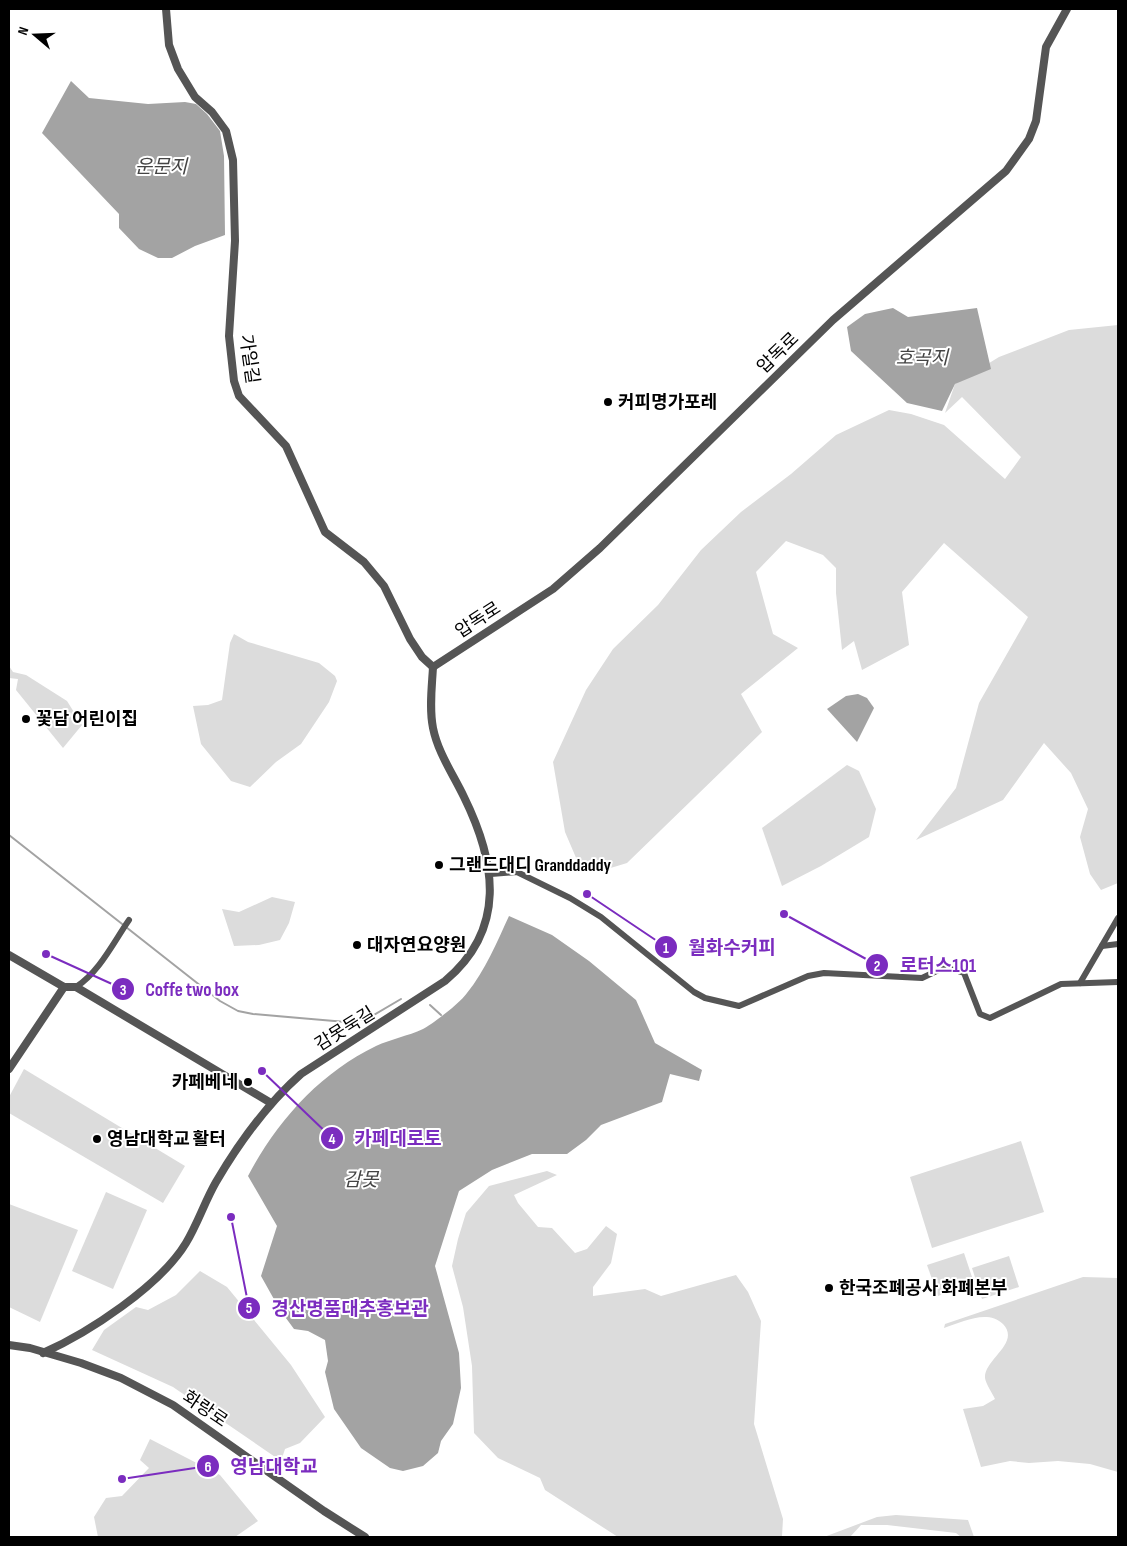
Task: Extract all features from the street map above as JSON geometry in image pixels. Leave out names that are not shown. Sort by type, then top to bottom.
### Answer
[{"type":"street","name":"가일길","points":[[166,9],[169,45],[178,69],[196,97],[212,112],[226,131],[233,160],[235,240],[229,336],[234,381],[239,396],[286,446],[326,532],[364,562],[384,586],[410,639],[422,657],[433,667]]},
{"type":"street","name":"압독로","points":[[433,667],[553,589],[587,560],[833,320],[1006,171],[1029,139],[1036,121],[1046,47],[1067,9]]},
{"type":"street","name":"감못둑길","points":[[43,1353],[72,1340],[144,1288],[171,1263],[186,1243],[216,1183],[271,1103],[301,1074],[445,981],[465,962],[482,931],[489,902],[491,874],[481,836],[465,797],[442,755],[433,727],[433,667]]},
{"type":"street","points":[[491,874],[517,872],[570,898],[601,917],[694,992],[705,998],[739,1006],[816,974],[922,978],[945,967],[964,973],[980,1014],[990,1018],[1061,984],[1118,982]]},
{"type":"street","points":[[1080,983],[1118,918]]},
{"type":"street","points":[[76,987],[83,982],[110,951],[129,920]]},
{"type":"street","points":[[1102,946],[1118,944]]},
{"type":"street","points":[[9,955],[64,987],[76,987],[271,1103]]},
{"type":"street","points":[[9,1069],[64,987]]},
{"type":"street","name":"화랑로","points":[[9,1345],[30,1348],[121,1378],[173,1405],[324,1512],[365,1537]]},
{"type":"shaded area","points":[[1118,325],[1118,883],[1101,890],[1090,874],[1080,837],[1088,809],[1071,773],[1044,743],[1003,800],[916,840],[956,788],[979,703],[1028,617],[944,543],[902,592],[909,645],[862,670],[854,641],[842,650],[836,593],[836,568],[823,555],[786,541],[756,572],[773,634],[798,648],[741,694],[762,732],[627,863],[604,870],[580,867],[565,832],[553,762],[586,690],[613,649],[658,605],[701,550],[741,512],[791,474],[836,435],[889,410],[911,414],[944,425],[1005,479],[1021,457],[962,397],[945,413],[955,384],[999,357],[1069,330]]},
{"type":"shaded area","points":[[234,634],[248,642],[319,663],[335,676],[337,681],[329,702],[301,744],[276,762],[250,787],[231,781],[201,744],[193,706],[208,705],[222,700],[230,643]]},
{"type":"shaded area","points":[[9,666],[13,672],[26,675],[67,701],[82,725],[63,748],[16,690],[18,679],[9,678]]},
{"type":"shaded area","points":[[847,765],[859,771],[876,809],[869,837],[821,866],[782,886],[762,828]]},
{"type":"shaded area","points":[[272,897],[295,902],[289,923],[280,940],[259,945],[234,946],[222,909],[239,912]]},
{"type":"shaded area","name":"영남대학교 활터","points":[[24,1069],[185,1166],[163,1203],[9,1113],[9,1097]]},
{"type":"shaded area","points":[[1021,1141],[1044,1212],[932,1248],[910,1177]]},
{"type":"shaded area","points":[[547,1171],[557,1175],[514,1195],[518,1203],[538,1227],[552,1228],[575,1253],[587,1249],[606,1226],[617,1234],[611,1263],[593,1287],[593,1296],[645,1289],[661,1296],[736,1275],[748,1292],[761,1321],[754,1424],[783,1519],[782,1536],[786,1537],[618,1537],[545,1490],[540,1478],[498,1458],[474,1433],[472,1366],[463,1307],[452,1266],[458,1239],[466,1213],[489,1186]]},
{"type":"shaded area","points":[[106,1192],[147,1210],[113,1289],[72,1271]]},
{"type":"shaded area","points":[[9,1204],[78,1230],[40,1322],[9,1307]]},
{"type":"shaded area","points":[[964,1253],[974,1283],[938,1296],[927,1265]]},
{"type":"shaded area","points":[[1009,1256],[1019,1287],[982,1299],[972,1268]]},
{"type":"shaded area","points":[[200,1271],[227,1287],[291,1365],[325,1417],[300,1443],[285,1449],[281,1461],[173,1387],[92,1350],[104,1330],[136,1307],[148,1310],[176,1295]]},
{"type":"shaded area","points":[[1083,1277],[1118,1278],[1118,1472],[1090,1464],[1058,1461],[1029,1463],[1010,1461],[981,1467],[963,1409],[983,1406],[995,1399],[985,1378],[986,1371],[1005,1344],[1008,1338],[1007,1331],[1003,1324],[990,1317],[975,1318],[944,1328],[945,1324]]},
{"type":"shaded area","points":[[150,1439],[220,1475],[258,1521],[235,1537],[98,1537],[94,1517],[106,1498],[122,1496],[149,1468],[140,1460]]},
{"type":"shaded area","points":[[896,1515],[968,1520],[974,1537],[961,1537],[956,1533],[887,1525],[861,1525],[850,1537],[824,1537],[877,1517]]},
{"type":"water","name":"운문지","points":[[71,81],[89,98],[148,104],[185,102],[196,104],[207,114],[220,131],[224,156],[225,235],[195,246],[172,258],[158,258],[139,249],[119,228],[119,214],[42,133]]},
{"type":"water","name":"호곡지","points":[[893,308],[908,317],[977,308],[991,369],[955,384],[942,411],[907,403],[851,351],[847,327],[865,314]]},
{"type":"water","points":[[858,694],[867,698],[874,708],[857,742],[827,709],[846,696]]},
{"type":"water","name":"감못","points":[[509,916],[552,935],[589,961],[636,1000],[655,1043],[702,1070],[699,1081],[670,1074],[662,1102],[601,1125],[586,1140],[567,1154],[532,1154],[492,1170],[459,1191],[435,1266],[459,1353],[461,1388],[453,1424],[441,1441],[438,1453],[423,1466],[403,1471],[390,1468],[361,1448],[334,1409],[325,1372],[328,1361],[325,1340],[308,1331],[294,1329],[280,1310],[261,1276],[277,1226],[248,1176],[272,1136],[302,1100],[319,1084],[336,1070],[376,1046],[423,1029],[459,1002],[485,966]]},
{"type":"waterway","points":[[9,835],[220,1001],[238,1011],[346,1022],[367,1019],[401,999]]},
{"type":"waterway","points":[[430,1005],[441,1015]]},
{"type":"place","name":"커피명가포레","points":[[608,402]]},
{"type":"place","name":"꽃담 어린이집","points":[[26,719]]},
{"type":"place","name":"그랜드대디 Granddaddy","points":[[439,865]]},
{"type":"place","name":"월화수커피","points":[[587,894]]},
{"type":"place","name":"로터스101","points":[[784,914]]},
{"type":"place","name":"대자연요양원","points":[[357,945]]},
{"type":"place","name":"Coffe two box","points":[[46,954]]},
{"type":"place","name":"카페데로토","points":[[262,1071]]},
{"type":"place","name":"카페베네","points":[[248,1082]]},
{"type":"place","name":"영남대학교 활터","points":[[97,1139]]},
{"type":"place","name":"경산명품대추홍보관","points":[[231,1217]]},
{"type":"place","name":"한국조폐공사 화폐본부","points":[[829,1288]]},
{"type":"place","name":"영남대학교","points":[[122,1479]]}]
